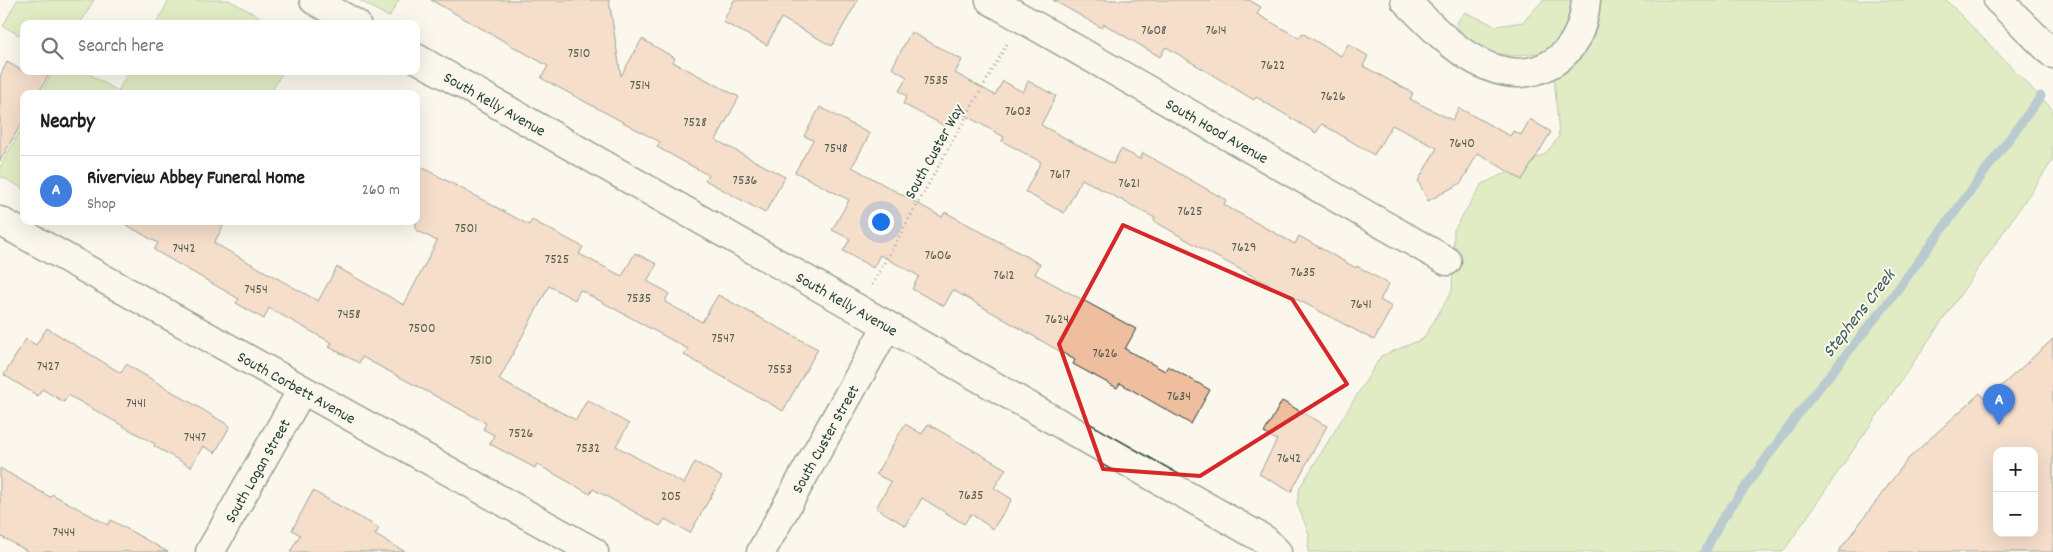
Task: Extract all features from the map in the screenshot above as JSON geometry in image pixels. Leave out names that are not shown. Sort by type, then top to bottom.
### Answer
[{"type":"street","points":[[314,0],[349,20]]},
{"type":"street","name":"South Hood Avenue","points":[[990,0],[1447,261]]},
{"type":"street","points":[[1405,0],[1450,44],[1463,54],[1487,66],[1518,73],[1532,72],[1544,68],[1560,58],[1573,44],[1581,28],[1586,0]]},
{"type":"street","points":[[1998,0],[2053,54]]},
{"type":"street","name":"South Kelly Avenue","points":[[420,60],[1265,540],[1277,552]]},
{"type":"street","name":"South Corbett Avenue","points":[[0,221],[594,552]]},
{"type":"street","name":"South Custer Street","points":[[761,552],[887,326]]},
{"type":"street","name":"South Logan Street","points":[[210,552],[302,390]]},
{"type":"path","name":"South Custer Way","points":[[877,276],[1010,38]]},
{"type":"highlighted area","points":[[1123,225],[1292,299],[1347,384],[1200,476],[1103,469],[1059,344]]},
{"type":"green space","points":[[17,0],[94,0],[82,20],[20,20],[20,36],[3,26]]},
{"type":"green space","points":[[169,0],[229,0],[265,20],[158,20]]},
{"type":"green space","points":[[359,0],[399,0],[389,17]]},
{"type":"green space","points":[[1543,0],[1946,0],[2053,110],[2053,160],[1783,552],[1308,552],[1309,534],[1297,503],[1300,487],[1381,356],[1423,339],[1452,291],[1454,230],[1482,184],[1545,154],[1559,137],[1552,51],[1513,56],[1484,51],[1463,38],[1456,23],[1465,12],[1496,26],[1523,22]]},
{"type":"green space","points":[[51,75],[91,75],[116,90],[43,90]]},
{"type":"green space","points":[[127,75],[281,75],[272,90],[119,90]]},
{"type":"green space","points":[[20,131],[20,187],[0,176],[0,167]]},
{"type":"building","points":[[431,0],[609,0],[621,76],[642,39],[675,58],[673,62],[739,97],[716,140],[785,177],[765,213],[705,180],[708,175],[657,147],[660,142],[541,78],[548,66]]},
{"type":"building","points":[[734,0],[858,0],[832,46],[781,18],[767,45],[723,22]]},
{"type":"building","points":[[1053,0],[1249,0],[1261,7],[1257,14],[1299,38],[1302,33],[1341,56],[1348,44],[1368,56],[1363,66],[1413,93],[1410,99],[1452,120],[1459,108],[1510,136],[1513,131],[1521,135],[1530,119],[1551,132],[1522,180],[1478,153],[1461,183],[1428,201],[1418,181],[1437,148],[1392,125],[1374,155],[1322,124],[1316,133],[1256,97],[1254,100],[1166,47],[1160,57],[1104,24],[1102,28]]},
{"type":"building","points":[[911,32],[962,60],[955,73],[995,95],[1003,81],[1023,92],[1028,81],[1056,96],[1041,125],[1113,164],[1121,149],[1140,159],[1143,153],[1226,200],[1224,205],[1295,244],[1299,236],[1389,284],[1380,300],[1392,307],[1374,340],[1213,255],[1154,221],[1155,218],[1082,179],[1064,213],[1025,192],[1041,162],[1002,141],[1004,137],[954,109],[945,126],[903,104],[907,96],[899,91],[907,77],[892,68]]},
{"type":"building","points":[[7,62],[20,69],[20,75],[49,75],[40,90],[20,90],[20,126],[0,161],[0,76]]},
{"type":"building","points":[[820,107],[870,134],[852,167],[942,217],[945,212],[1040,264],[1035,274],[1136,329],[1125,349],[1165,371],[1168,366],[1210,390],[1191,424],[1120,383],[1117,388],[1073,364],[1075,360],[953,290],[944,306],[912,289],[919,276],[880,255],[873,268],[843,251],[850,239],[832,230],[849,200],[795,172],[813,140],[804,136]]},
{"type":"building","points":[[420,166],[529,225],[532,220],[583,247],[579,254],[622,276],[635,253],[657,264],[647,281],[669,293],[665,302],[702,322],[718,295],[818,349],[783,411],[684,355],[688,349],[580,290],[575,300],[549,286],[499,380],[576,420],[587,400],[629,424],[616,446],[684,484],[695,462],[722,477],[690,533],[665,519],[660,526],[593,489],[590,494],[537,464],[535,468],[490,444],[494,435],[483,429],[486,423],[362,357],[359,363],[329,347],[332,343],[269,308],[264,319],[236,303],[239,299],[154,250],[158,243],[126,225],[224,225],[214,243],[318,301],[337,267],[404,305],[437,241],[416,230],[416,225],[420,225]]},
{"type":"building","points":[[47,328],[121,373],[126,364],[230,426],[215,453],[203,446],[191,467],[154,446],[155,444],[68,395],[64,402],[42,389],[38,396],[4,375],[26,339],[36,345]]},
{"type":"building","points":[[2053,339],[2053,552],[1838,552],[1908,459],[1980,393],[1986,400]]},
{"type":"building","points":[[1282,401],[1327,426],[1291,492],[1259,474],[1277,440],[1264,433]]},
{"type":"building","points":[[905,424],[922,434],[928,424],[1006,469],[994,488],[1012,499],[993,529],[971,514],[964,524],[922,498],[906,526],[876,508],[891,482],[876,474]]},
{"type":"building","points":[[0,468],[50,497],[52,494],[108,525],[111,520],[168,552],[29,552],[0,536]]},
{"type":"building","points":[[313,491],[379,528],[375,535],[406,552],[290,552],[300,535],[292,530]]},
{"type":"waterway","name":"Stephens Creek","points":[[1705,552],[1720,522],[1799,413],[1886,305],[2041,96]]},
{"type":"place","name":"Riverview Abbey Funeral Home","points":[[1999,425]]}]
